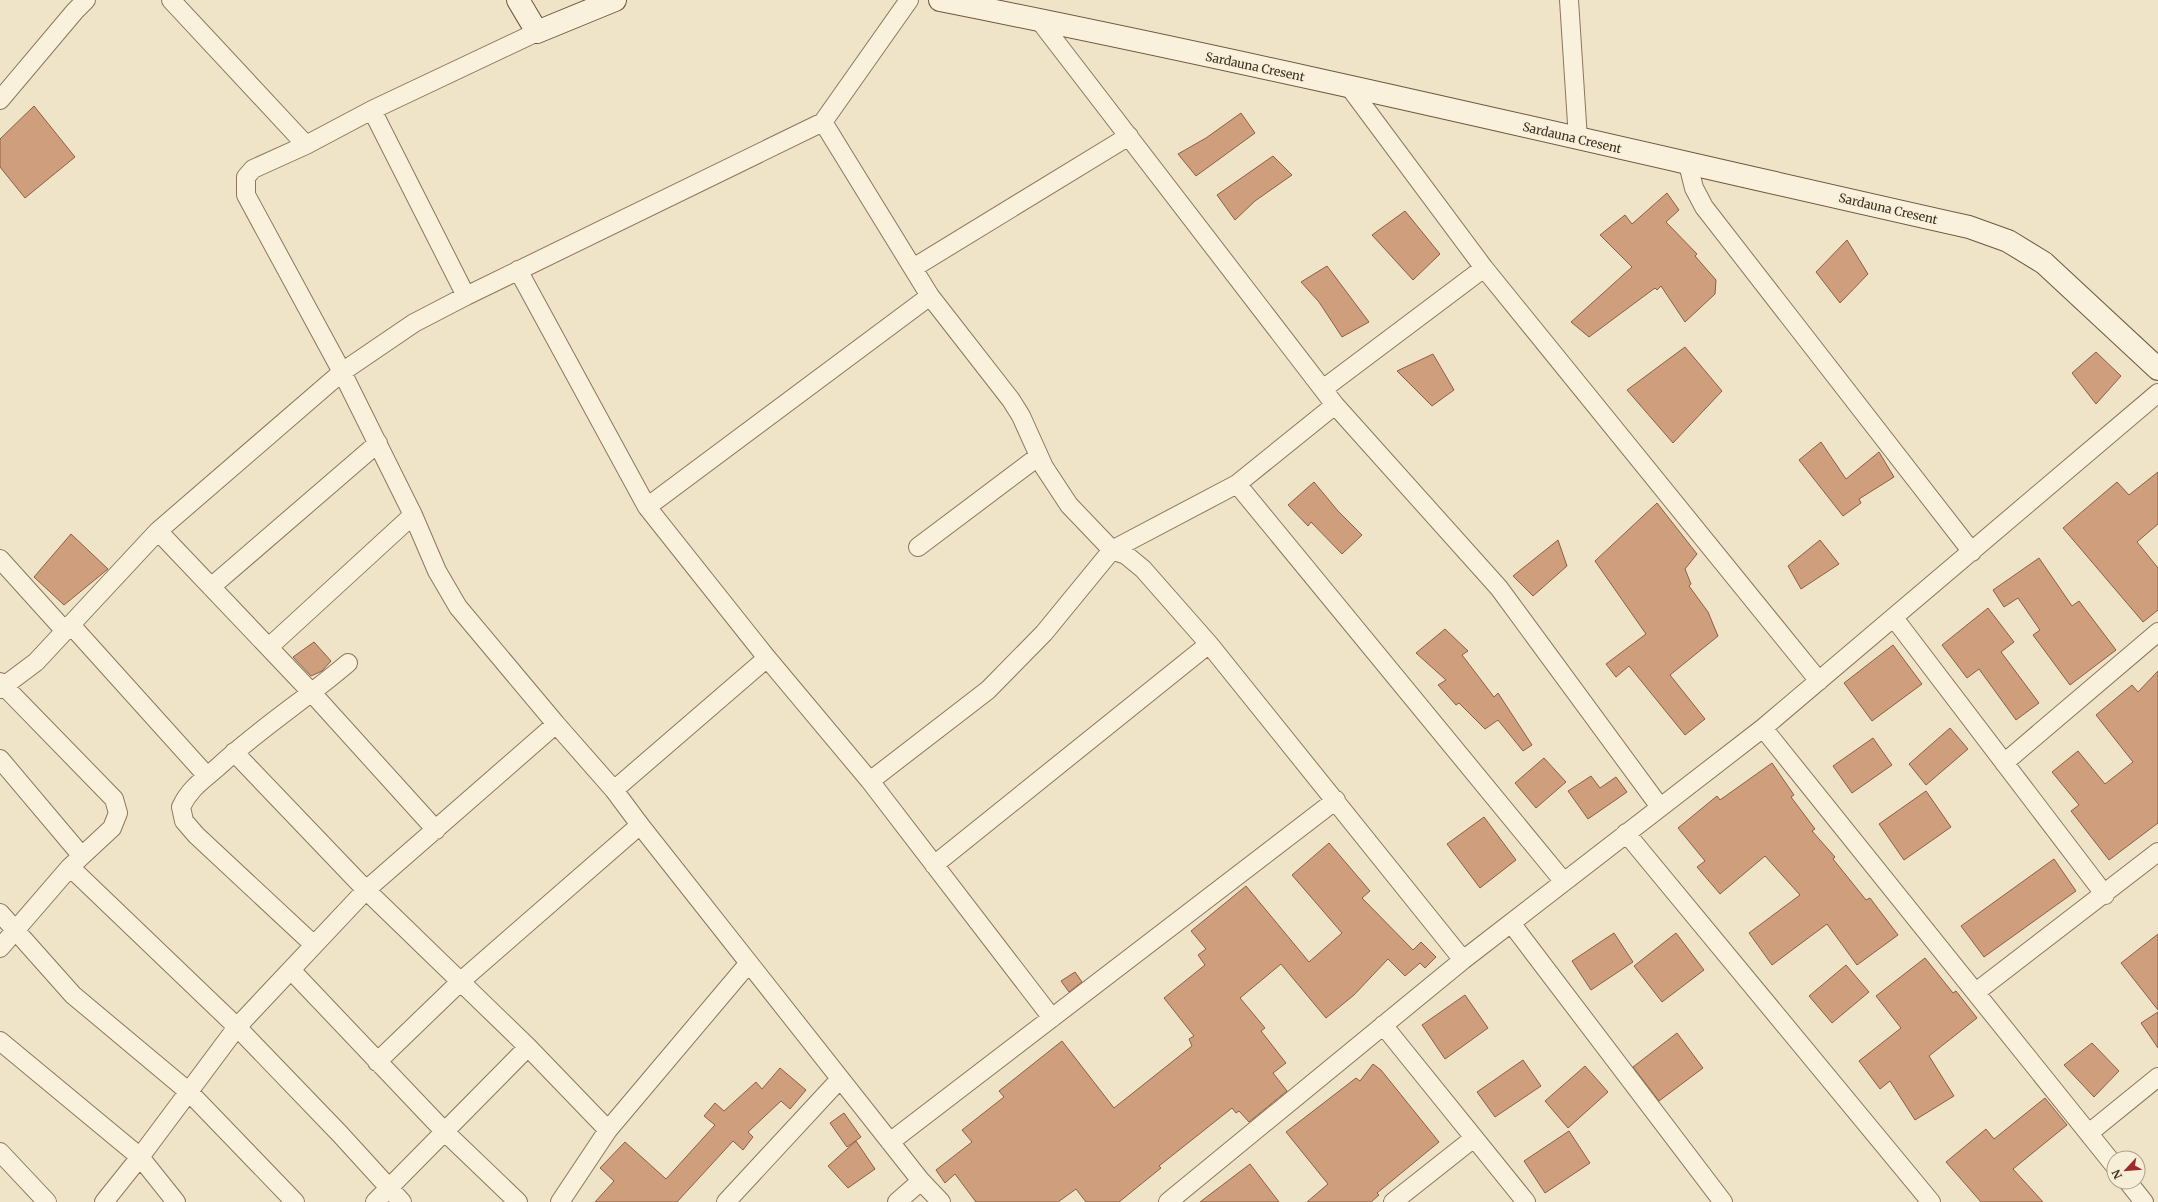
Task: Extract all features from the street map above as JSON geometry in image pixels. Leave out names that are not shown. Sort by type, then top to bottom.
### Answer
[{"type":"street","points":[[0,100],[86,0]]},
{"type":"street","points":[[171,0],[306,145]]},
{"type":"street","points":[[518,0],[537,32]]},
{"type":"street","points":[[615,0],[537,32],[372,110],[306,145],[254,169],[246,178],[246,195],[342,372],[413,515],[437,571],[458,608],[614,790],[748,964],[921,1181],[941,1202]]},
{"type":"street","points":[[0,948],[14,929],[75,861],[112,828],[118,813],[114,799],[1,686],[36,662],[158,531],[342,372],[414,323],[518,270],[822,122],[909,0]]},
{"type":"street","name":"Sardauna Cresent","points":[[940,0],[1039,20],[1350,88],[1969,227],[2008,241],[2044,263],[2158,369]]},
{"type":"street","points":[[1569,0],[1578,139]]},
{"type":"street","points":[[1039,20],[1335,405],[1499,588],[1660,807]]},
{"type":"street","points":[[1350,88],[1484,268],[1819,681]]},
{"type":"street","points":[[372,110],[466,296]]},
{"type":"street","points":[[822,122],[930,296],[1011,400],[1021,416],[1039,456],[1069,505],[1112,550],[1126,555],[1143,568],[1209,644],[1336,800],[1463,960]]},
{"type":"street","points":[[913,268],[1129,136]]},
{"type":"street","points":[[1688,164],[1694,188],[1704,207],[1972,552]]},
{"type":"street","points":[[1323,388],[1484,268]]},
{"type":"street","points":[[518,270],[647,507],[767,658],[870,781],[1052,1018]]},
{"type":"street","points":[[647,507],[930,296]]},
{"type":"street","points":[[1171,1201],[1463,960],[1763,728],[2158,393]]},
{"type":"street","points":[[870,781],[988,690],[1044,633],[1112,550],[1237,484],[1335,405]]},
{"type":"street","points":[[211,587],[378,443]]},
{"type":"street","points":[[918,547],[1039,456]]},
{"type":"street","points":[[1237,484],[1564,882]]},
{"type":"street","points":[[269,647],[413,515]]},
{"type":"street","points":[[158,531],[312,693],[436,830]]},
{"type":"street","points":[[0,559],[68,628],[207,776]]},
{"type":"street","points":[[1894,618],[2105,895]]},
{"type":"street","points":[[2004,763],[2158,632]]},
{"type":"street","points":[[934,865],[1209,644]]},
{"type":"street","points":[[614,790],[767,658]]},
{"type":"street","points":[[314,945],[196,835],[184,821],[181,807],[188,792],[234,752],[312,693],[348,663]]},
{"type":"street","points":[[104,1202],[140,1157],[237,1027],[366,890],[556,724]]},
{"type":"street","points":[[1763,728],[2106,1155]]},
{"type":"street","points":[[234,752],[366,890],[461,981],[608,1130]]},
{"type":"street","points":[[0,759],[75,861],[237,1027],[402,1202]]},
{"type":"street","points":[[890,1142],[1336,800]]},
{"type":"street","points":[[377,1062],[461,981],[640,825]]},
{"type":"street","points":[[1626,833],[1931,1202]]},
{"type":"street","points":[[1976,992],[2105,895],[2158,852]]},
{"type":"street","points":[[0,913],[73,996],[189,1092],[295,1202]]},
{"type":"street","points":[[1511,923],[1724,1202]]},
{"type":"street","points":[[560,1202],[608,1130],[748,964]]},
{"type":"street","points":[[291,970],[445,1132],[518,1202]]},
{"type":"street","points":[[1383,1025],[1526,1202]]},
{"type":"street","points":[[0,1040],[140,1157],[176,1202]]},
{"type":"street","points":[[375,1202],[528,1048]]},
{"type":"street","points":[[2089,1134],[2158,1077]]},
{"type":"street","points":[[726,1202],[840,1079]]},
{"type":"street","points":[[1393,1202],[1474,1138]]},
{"type":"street","points":[[0,1152],[42,1200]]},
{"type":"street","points":[[897,1202],[921,1181]]},
{"type":"street","points":[[2134,1190],[2144,1202]]},
{"type":"building","points":[[34,106],[75,157],[25,198],[0,167],[0,139]]},
{"type":"building","points":[[1241,113],[1255,133],[1196,176],[1178,154],[1206,138]]},
{"type":"building","points":[[1273,156],[1292,175],[1255,201],[1235,220],[1217,195]]},
{"type":"building","points":[[1667,193],[1679,210],[1666,222],[1697,254],[1695,256],[1716,280],[1715,294],[1685,322],[1661,286],[1657,290],[1655,288],[1589,337],[1571,322],[1632,267],[1600,235],[1625,215],[1632,224]]},
{"type":"building","points":[[1405,211],[1440,254],[1413,280],[1372,235]]},
{"type":"building","points":[[1847,240],[1868,274],[1840,303],[1816,272]]},
{"type":"building","points":[[1327,266],[1369,322],[1342,337],[1319,302],[1301,282]]},
{"type":"building","points":[[1685,347],[1722,391],[1673,443],[1627,390]]},
{"type":"building","points":[[2096,352],[2121,376],[2096,404],[2072,373]]},
{"type":"building","points":[[1433,354],[1454,390],[1432,406],[1397,371]]},
{"type":"building","points":[[1821,442],[1846,479],[1879,452],[1894,477],[1859,499],[1861,503],[1843,516],[1799,460]]},
{"type":"building","points":[[2158,472],[2158,524],[2137,542],[2158,568],[2158,610],[2143,622],[2063,528],[2117,482],[2129,495]]},
{"type":"building","points":[[1314,482],[1338,511],[1362,535],[1342,554],[1311,522],[1308,526],[1288,505]]},
{"type":"building","points":[[1657,503],[1697,554],[1685,569],[1691,584],[1689,586],[1708,612],[1718,636],[1670,675],[1705,719],[1685,735],[1629,666],[1616,677],[1606,664],[1646,634],[1595,561]]},
{"type":"building","points":[[71,534],[108,569],[64,605],[34,577]]},
{"type":"building","points":[[1558,540],[1567,566],[1533,596],[1513,576]]},
{"type":"building","points":[[1820,540],[1839,564],[1801,589],[1788,566]]},
{"type":"building","points":[[2039,558],[2072,606],[2079,601],[2116,650],[2070,685],[2033,635],[2040,630],[2018,598],[2004,607],[1993,590]]},
{"type":"building","points":[[1988,608],[2014,642],[2001,652],[2039,703],[2016,720],[1979,669],[1967,678],[1942,645]]},
{"type":"building","points":[[1445,629],[1468,651],[1462,655],[1494,697],[1498,693],[1532,745],[1523,751],[1498,720],[1485,729],[1459,703],[1456,705],[1438,685],[1446,680],[1416,653]]},
{"type":"building","points":[[314,642],[331,661],[322,671],[311,676],[293,657]]},
{"type":"building","points":[[1893,645],[1922,684],[1872,721],[1844,683]]},
{"type":"building","points":[[2158,671],[2158,823],[2109,860],[2071,811],[2079,805],[2052,772],[2078,751],[2105,784],[2133,762],[2096,715],[2132,685],[2138,692]]},
{"type":"building","points":[[1950,728],[1968,749],[1926,785],[1909,764]]},
{"type":"building","points":[[1873,738],[1892,765],[1852,793],[1833,766]]},
{"type":"building","points":[[1544,758],[1566,782],[1536,808],[1515,783]]},
{"type":"building","points":[[1772,763],[1794,795],[1791,797],[1815,829],[1812,831],[1835,857],[1833,859],[1866,900],[1870,898],[1898,935],[1857,965],[1827,924],[1772,965],[1749,933],[1800,895],[1765,856],[1720,894],[1697,867],[1705,861],[1678,828],[1717,796],[1720,800]]},
{"type":"building","points":[[1591,776],[1600,788],[1616,777],[1627,792],[1588,819],[1568,791]]},
{"type":"building","points":[[1926,791],[1951,827],[1904,860],[1879,824]]},
{"type":"building","points":[[1484,817],[1516,860],[1480,888],[1447,844]]},
{"type":"building","points":[[1329,843],[1370,891],[1362,898],[1413,950],[1421,942],[1436,957],[1425,968],[1420,963],[1405,976],[1388,959],[1354,995],[1326,1018],[1281,964],[1240,998],[1265,1028],[1261,1031],[1286,1063],[1273,1073],[1287,1091],[1249,1122],[1239,1111],[1236,1113],[1232,1108],[1159,1166],[1161,1168],[1119,1202],[1086,1202],[1076,1189],[1058,1202],[976,1202],[955,1174],[945,1183],[936,1170],[972,1142],[962,1130],[1004,1097],[999,1091],[1062,1041],[1114,1108],[1192,1046],[1189,1039],[1194,1036],[1164,998],[1205,965],[1198,955],[1206,949],[1191,931],[1246,886],[1309,962],[1342,933],[1292,875]]},
{"type":"building","points":[[2054,859],[2076,891],[1984,957],[1961,926]]},
{"type":"building","points":[[1614,933],[1633,962],[1591,990],[1572,961]]},
{"type":"building","points":[[1676,933],[1704,970],[1662,1002],[1634,966]]},
{"type":"building","points":[[2158,934],[2158,1010],[2121,963]]},
{"type":"building","points":[[1925,958],[1953,993],[1956,991],[1977,1018],[1929,1056],[1954,1096],[1915,1120],[1890,1081],[1880,1089],[1859,1061],[1901,1028],[1876,996]]},
{"type":"building","points":[[1846,965],[1869,992],[1832,1023],[1809,996]]},
{"type":"building","points":[[1075,972],[1082,982],[1069,992],[1061,981]]},
{"type":"building","points":[[1465,995],[1488,1028],[1445,1059],[1422,1025]]},
{"type":"building","points":[[2158,1012],[2158,1048],[2141,1023]]},
{"type":"building","points":[[1677,1033],[1703,1068],[1659,1101],[1633,1067]]},
{"type":"building","points":[[2092,1043],[2119,1071],[2094,1097],[2064,1065]]},
{"type":"building","points":[[1523,1060],[1541,1086],[1495,1117],[1477,1092]]},
{"type":"building","points":[[1373,1064],[1381,1070],[1439,1142],[1377,1193],[1379,1195],[1371,1202],[1307,1202],[1328,1184],[1286,1132],[1356,1078],[1360,1081]]},
{"type":"building","points":[[1585,1066],[1608,1092],[1568,1128],[1545,1101]]},
{"type":"building","points":[[780,1068],[806,1090],[790,1109],[781,1101],[748,1132],[753,1137],[743,1150],[733,1141],[677,1202],[595,1202],[614,1181],[600,1168],[625,1142],[666,1179],[715,1125],[704,1116],[715,1103],[724,1111],[756,1082],[762,1089]]},
{"type":"building","points":[[2045,1098],[2067,1125],[2013,1169],[2043,1202],[1981,1202],[1946,1162],[1986,1129],[1994,1139]]},
{"type":"building","points":[[844,1113],[861,1137],[847,1147],[830,1123]]},
{"type":"building","points":[[1569,1131],[1590,1163],[1545,1193],[1524,1161]]},
{"type":"building","points":[[856,1141],[875,1169],[848,1188],[828,1166]]},
{"type":"building","points":[[1250,1164],[1279,1202],[1200,1202]]}]
